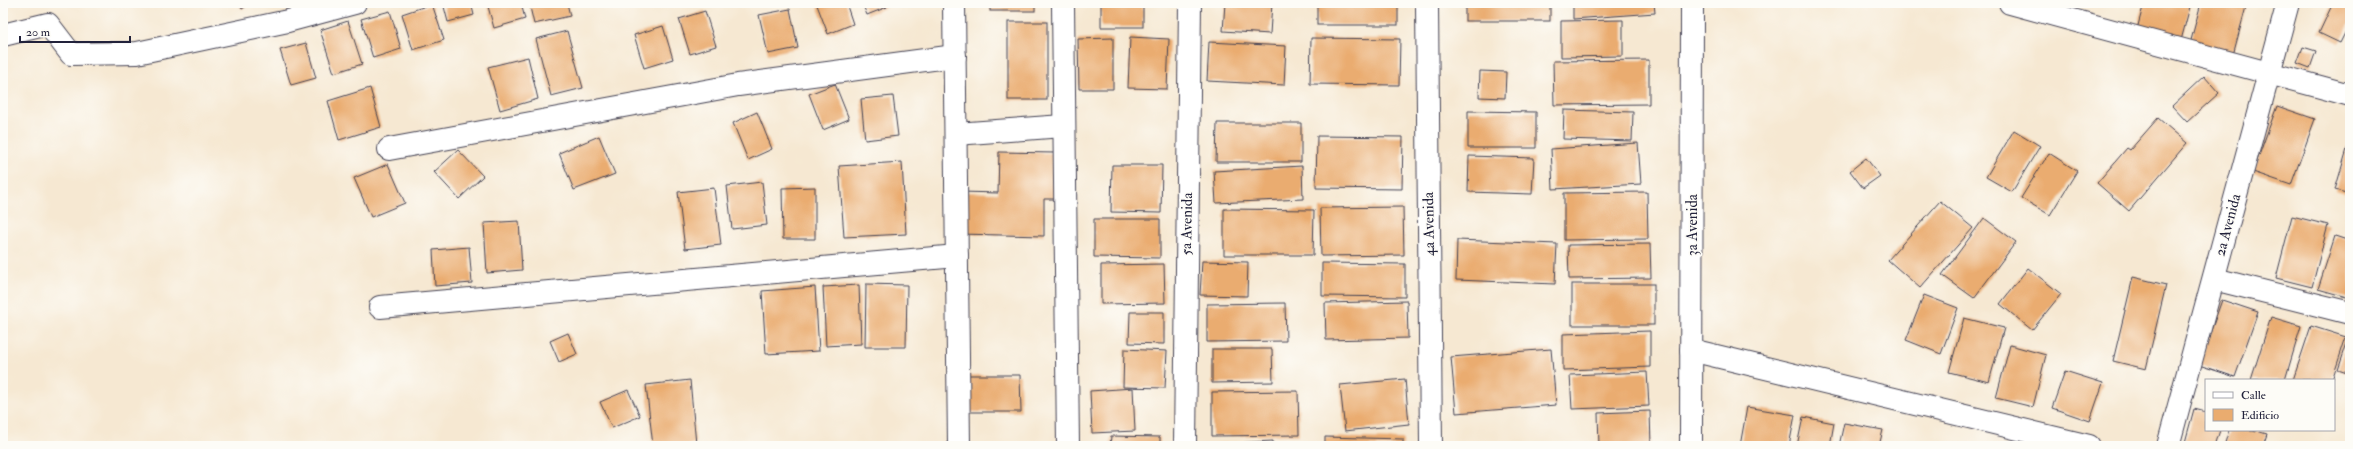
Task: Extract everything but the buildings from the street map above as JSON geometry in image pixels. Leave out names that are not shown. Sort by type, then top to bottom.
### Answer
[{"type":"street","points":[[3,35],[48,24],[71,54],[137,53],[288,21],[355,3]]},
{"type":"street","points":[[954,3],[959,446]]},
{"type":"street","points":[[1063,3],[1063,126],[1068,446]]},
{"type":"street","name":"5a Avenida","points":[[1185,446],[1190,3]]},
{"type":"street","name":"4a Avenida","points":[[1427,3],[1431,446]]},
{"type":"street","name":"3a Avenida","points":[[1691,446],[1692,3]]},
{"type":"street","points":[[2010,3],[2350,95]]},
{"type":"street","name":"2a Avenida","points":[[2168,446],[2288,3]]},
{"type":"street","points":[[389,149],[738,85],[955,56]]},
{"type":"street","points":[[956,134],[1063,126]]},
{"type":"street","points":[[380,307],[957,256]]},
{"type":"street","points":[[2214,279],[2350,313]]},
{"type":"street","points":[[1691,350],[2089,446]]}]
